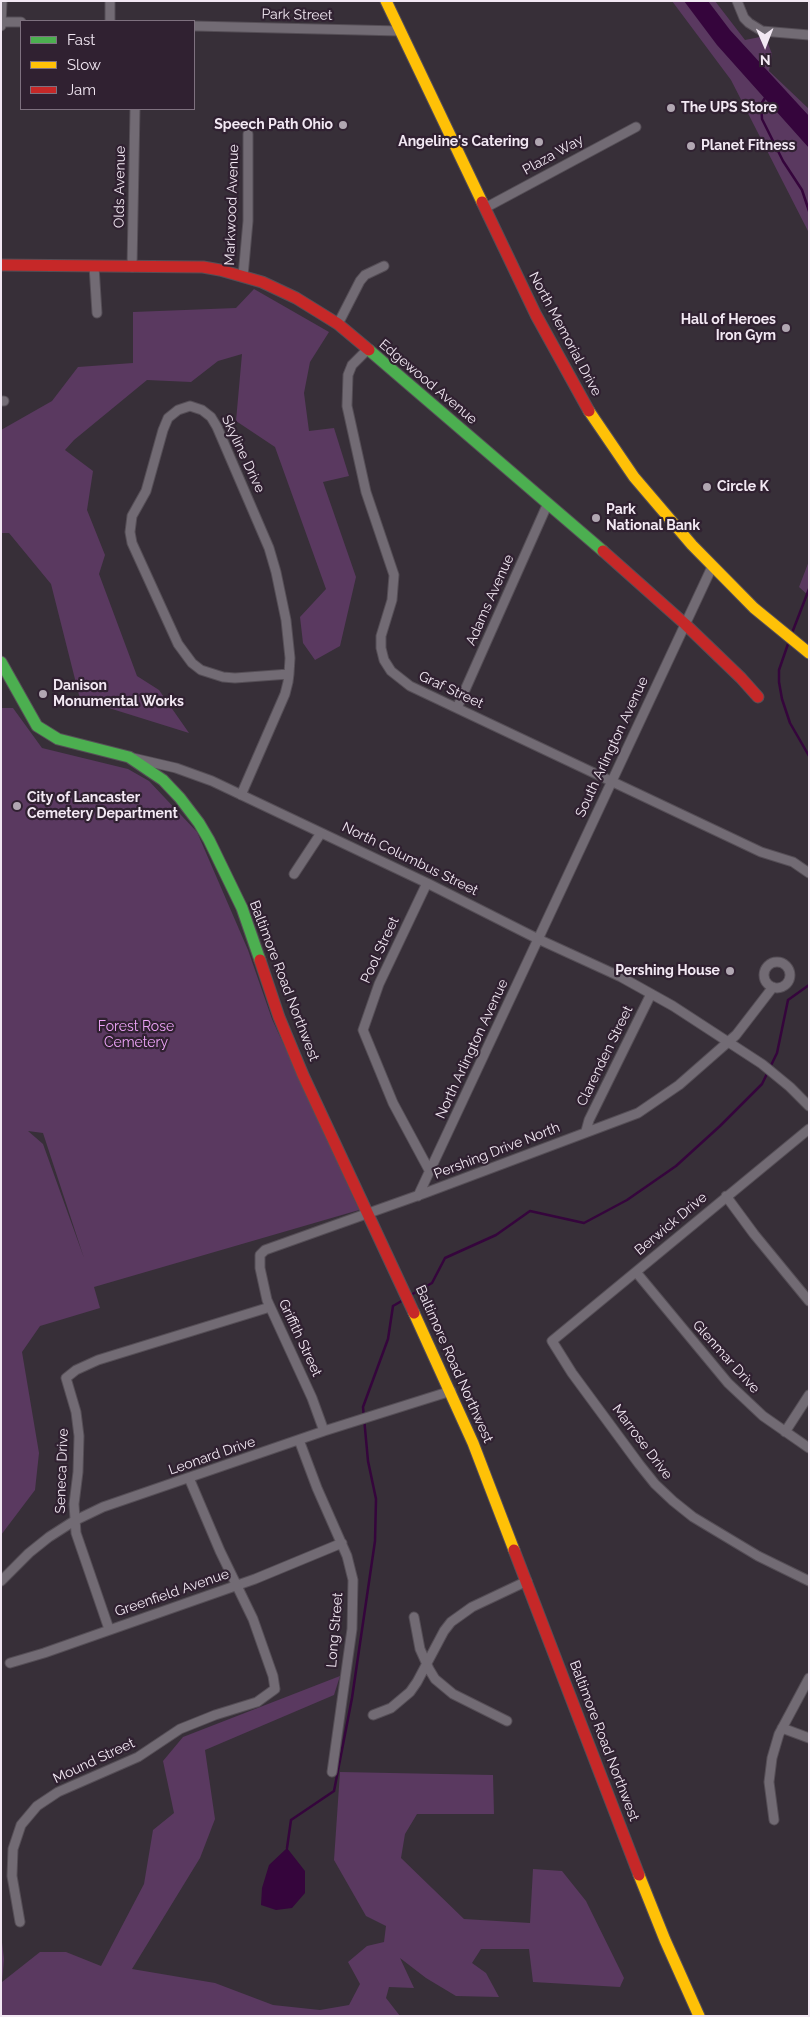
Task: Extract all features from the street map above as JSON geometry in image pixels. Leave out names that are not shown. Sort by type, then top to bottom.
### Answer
[{"type":"main road","name":"North Memorial Drive","points":[[386,1],[536,315],[583,403],[634,477],[692,545],[712,567],[770,622],[806,651]]},
{"type":"main road","name":"Edgewood Avenue","points":[[1,266],[203,267],[262,282],[296,298],[338,324],[366,350],[548,503],[684,624],[741,678],[758,697]]},
{"type":"main road","name":"North Columbus Street","points":[[1,662],[37,726],[58,739],[128,757]]},
{"type":"main road","name":"Baltimore Road Northwest","points":[[128,757],[153,772],[188,808],[209,840],[242,908],[279,1017],[303,1075],[451,1390],[473,1443],[633,1860],[665,1940],[699,2016]]},
{"type":"street","points":[[1,26],[2,1]]},
{"type":"street","points":[[110,1],[110,20]]},
{"type":"street","points":[[737,1],[744,18],[762,31],[809,36]]},
{"type":"street","points":[[1,22],[20,22]]},
{"type":"street","name":"Park Street","points":[[195,26],[400,31]]},
{"type":"street","name":"Olds Avenue","points":[[132,267],[136,110]]},
{"type":"street","name":"Plaza Way","points":[[484,208],[613,138],[636,128]]},
{"type":"street","name":"Markwood Avenue","points":[[243,276],[248,221],[248,134]]},
{"type":"street","points":[[94,266],[97,313]]},
{"type":"street","points":[[338,324],[360,281],[372,271],[384,266]]},
{"type":"street","name":"Graf Street","points":[[366,350],[352,365],[348,374],[347,406],[366,492],[394,575],[392,600],[380,636],[380,648],[384,660],[391,671],[410,686],[761,852],[793,862],[809,873]]},
{"type":"street","name":"Skyline Drive","points":[[241,795],[285,694],[289,674],[289,645],[282,596],[272,556],[217,427],[211,417],[202,410],[190,406],[178,410],[168,418],[146,492],[132,516],[130,524],[132,543],[178,644],[192,663],[202,670],[223,677],[235,678],[289,674]]},
{"type":"street","name":"Adams Avenue","points":[[457,708],[548,503]]},
{"type":"street","name":"South Arlington Avenue","points":[[538,939],[712,567]]},
{"type":"street","name":"North Columbus Street","points":[[128,757],[176,768],[241,795],[427,883],[538,939],[622,977],[770,1070],[809,1106]]},
{"type":"street","points":[[294,874],[321,833]]},
{"type":"street","name":"Pool Street","points":[[427,883],[379,984],[363,1030],[393,1102],[430,1170]]},
{"type":"street","name":"North Arlington Avenue","points":[[418,1196],[538,939]]},
{"type":"street","name":"Pershing Drive North","points":[[260,1255],[275,1245],[418,1196],[537,1152],[586,1131],[638,1114],[679,1085],[736,1035],[772,987]]},
{"type":"street","name":"Clarenden Street","points":[[586,1131],[589,1120],[651,994]]},
{"type":"street","name":"Berwick Drive","points":[[552,1341],[809,1129]]},
{"type":"street","points":[[726,1196],[754,1234],[809,1300]]},
{"type":"street","name":"Griffith Street","points":[[260,1255],[261,1279],[270,1307],[312,1398],[324,1431]]},
{"type":"street","name":"Glenmar Drive","points":[[636,1272],[728,1383],[763,1416],[809,1448]]},
{"type":"street","name":"Seneca Drive","points":[[109,1629],[80,1547],[74,1521],[79,1436],[76,1412],[66,1378],[76,1370],[98,1360],[270,1307]]},
{"type":"street","name":"Marrose Drive","points":[[552,1341],[572,1373],[654,1484],[673,1502],[707,1526],[758,1556],[809,1581]]},
{"type":"street","name":"Leonard Drive","points":[[1,1581],[49,1537],[74,1521],[103,1508],[324,1431],[451,1390]]},
{"type":"street","points":[[785,1432],[809,1395]]},
{"type":"street","name":"Long Street","points":[[299,1440],[317,1488],[342,1543],[353,1580],[353,1608],[332,1772]]},
{"type":"street","points":[[189,1478],[236,1585]]},
{"type":"street","name":"Greenfield Avenue","points":[[10,1663],[44,1653],[236,1585],[342,1543]]},
{"type":"street","points":[[373,1715],[391,1708],[402,1701],[417,1682],[444,1631],[458,1616],[483,1601],[527,1581]]},
{"type":"street","name":"Mound Street","points":[[20,1922],[12,1876],[13,1849],[21,1825],[37,1806],[58,1792],[138,1757],[180,1730],[215,1715],[252,1704],[275,1689],[273,1676],[262,1642],[236,1585]]},
{"type":"street","points":[[414,1617],[420,1649],[435,1679],[453,1694],[507,1720]]},
{"type":"street","points":[[774,1820],[770,1795],[770,1770],[774,1746],[809,1678]]},
{"type":"street","points":[[782,1728],[809,1738]]},
{"type":"green space","points":[[672,1],[715,1],[745,40],[765,36],[772,54],[769,71],[809,109],[809,233],[731,80]]},
{"type":"green space","points":[[254,289],[329,332],[310,362],[304,393],[309,431],[334,428],[349,476],[323,482],[356,577],[340,646],[315,660],[303,643],[300,617],[326,589],[275,447],[236,421],[242,354],[218,361],[191,382],[147,380],[74,440],[65,450],[93,471],[87,510],[105,555],[99,574],[137,676],[159,690],[189,733],[80,699],[51,584],[9,533],[1,533],[1,430],[52,401],[78,367],[133,363],[133,312],[236,308]]},
{"type":"green space","points":[[809,561],[809,596],[799,587]]},
{"type":"green space","name":"Forest Rose Cemetery","points":[[1,708],[13,708],[42,748],[128,769],[149,781],[197,832],[248,950],[272,1019],[359,1210],[94,1287],[100,1308],[40,1326],[22,1352],[39,1453],[35,1490],[1,1535]],"holes":[[[28,1131],[43,1133],[84,1258],[43,1144]]]},
{"type":"green space","points":[[340,1676],[334,1695],[205,1750],[215,1819],[200,1858],[132,1969],[215,1983],[273,2005],[320,2010],[349,2005],[360,1984],[348,1962],[367,1946],[384,1942],[386,1926],[366,1916],[334,1860],[340,1772],[493,1775],[494,1814],[417,1814],[405,1834],[401,1858],[464,1919],[530,1923],[533,1869],[562,1871],[586,1901],[624,1978],[620,1987],[533,1982],[529,1949],[481,1949],[472,1963],[486,1973],[499,1997],[456,1996],[426,1978],[400,1958],[414,1988],[389,1987],[386,1998],[400,2016],[1,2016],[1,1934],[4,1959],[2,1982],[40,1952],[66,1952],[101,1966],[144,1884],[153,1830],[174,1813],[163,1761],[183,1737]]},
{"type":"shaded area","points":[[684,1],[708,1],[730,30],[809,116],[809,148],[717,45]]},
{"type":"shaded area","points":[[287,1848],[305,1871],[305,1893],[292,1908],[276,1910],[261,1905],[262,1888],[269,1865]]},
{"type":"waterway","points":[[765,98],[761,104],[762,119],[783,161],[802,190],[809,211]]},
{"type":"waterway","points":[[792,633],[809,589]]},
{"type":"waterway","points":[[789,641],[779,670],[779,682],[782,699],[790,723],[809,756]]},
{"type":"waterway","points":[[409,1296],[432,1283],[445,1258],[496,1235],[530,1211],[584,1223],[627,1200],[676,1166],[762,1084],[777,1053],[788,1000],[809,985]]},
{"type":"waterway","points":[[287,1848],[291,1820],[334,1791],[352,1698],[375,1541],[376,1499],[368,1461],[363,1407],[388,1339],[393,1306],[405,1299]]},
{"type":"traffic: fast","points":[[369,350],[603,551]]},
{"type":"traffic: fast","points":[[1,662],[37,726],[58,739],[129,757],[163,780],[180,798],[209,840],[242,908],[260,960]]},
{"type":"traffic: slow","points":[[386,1],[482,202]]},
{"type":"traffic: slow","points":[[589,411],[634,477],[692,545],[754,608],[809,653]]},
{"type":"traffic: slow","points":[[414,1313],[473,1443],[514,1550]]},
{"type":"traffic: slow","points":[[639,1875],[665,1940],[699,2016]]},
{"type":"traffic: jam","points":[[482,202],[536,315],[589,411]]},
{"type":"traffic: jam","points":[[1,265],[203,267],[220,270],[262,282],[296,298],[338,324],[369,350]]},
{"type":"traffic: jam","points":[[603,551],[685,624],[758,697]]},
{"type":"traffic: jam","points":[[260,960],[279,1017],[303,1075],[414,1313]]},
{"type":"traffic: jam","points":[[514,1550],[639,1875]]},
{"type":"place","name":"The UPS Store","points":[[671,108]]},
{"type":"place","name":"Speech Path Ohio","points":[[343,125]]},
{"type":"place","name":"Angeline's Catering","points":[[539,142]]},
{"type":"place","name":"Planet Fitness","points":[[691,146]]},
{"type":"place","name":"Hall of Heroes Iron Gym","points":[[786,328]]},
{"type":"place","name":"Circle K","points":[[707,487]]},
{"type":"place","name":"Park National Bank","points":[[596,518]]},
{"type":"place","name":"Danison Monumental Works","points":[[43,694]]},
{"type":"place","name":"City of Lancaster Cemetery Department","points":[[17,806]]},
{"type":"place","name":"Pershing House","points":[[730,971]]}]
